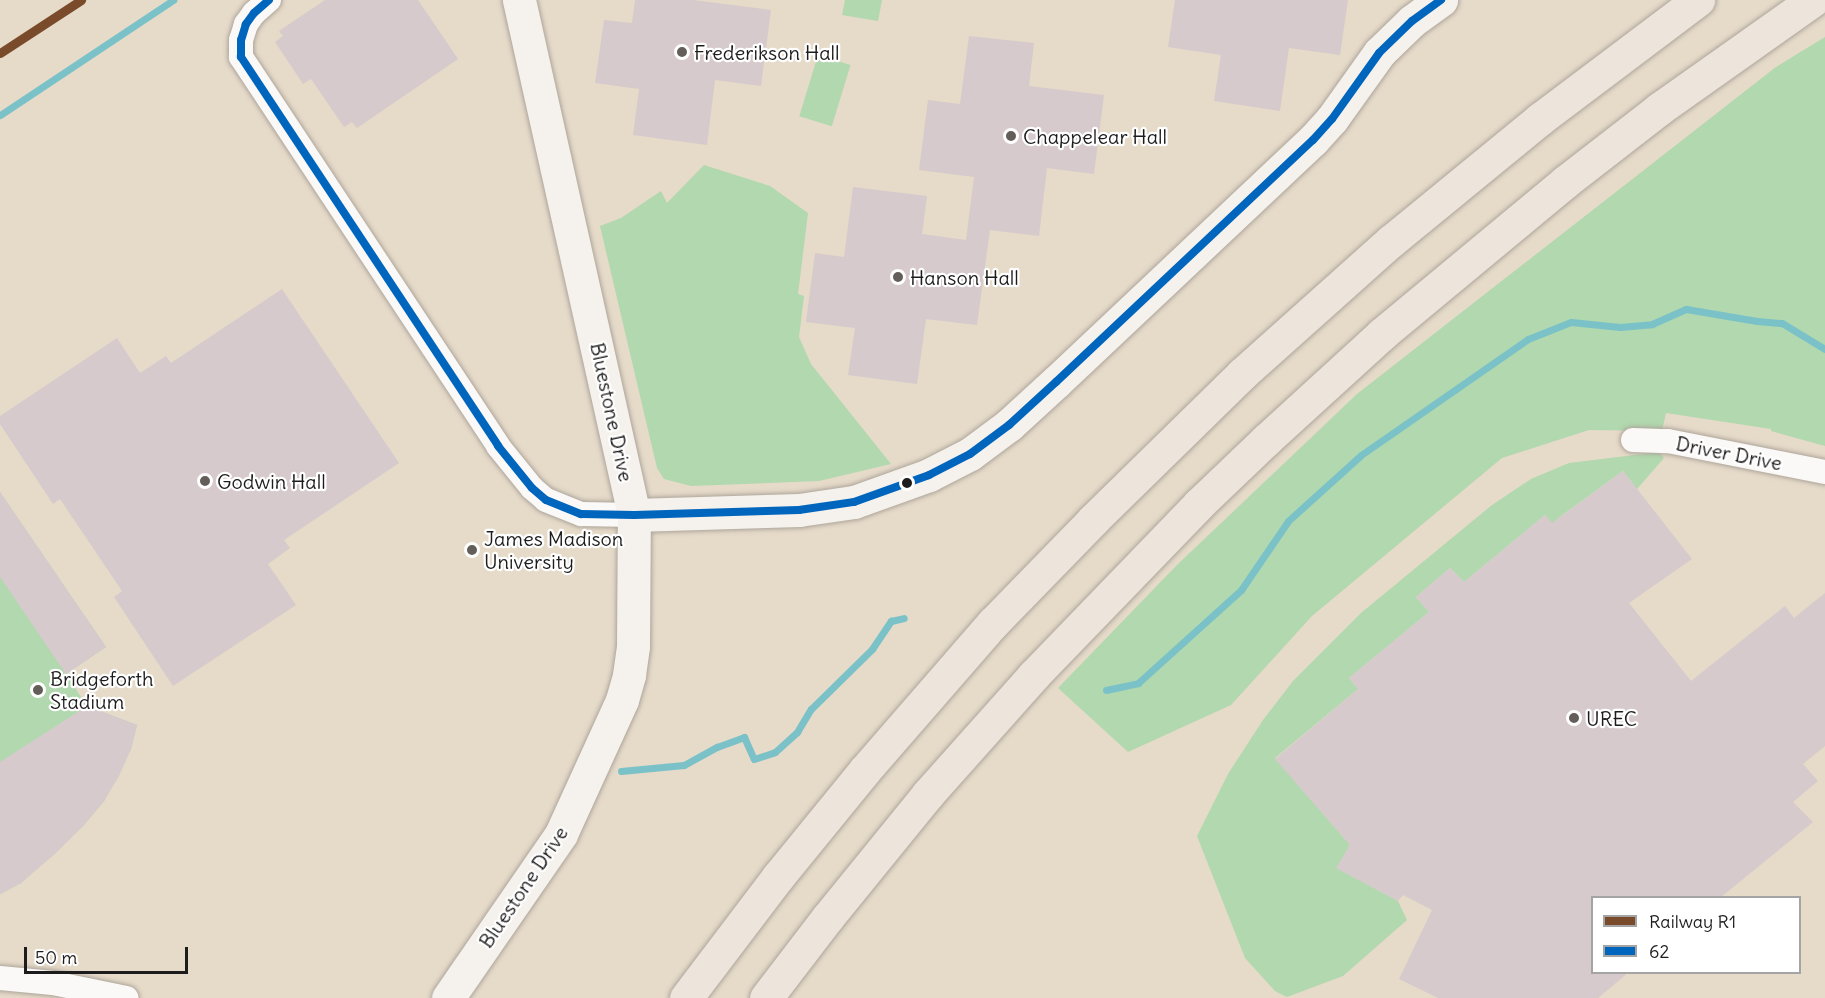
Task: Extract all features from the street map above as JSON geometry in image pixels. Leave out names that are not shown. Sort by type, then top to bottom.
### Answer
[{"type":"highway","points":[[686,998],[777,878],[873,762],[993,623],[1093,520],[1242,374],[1391,241],[1540,120],[1698,0]]},
{"type":"highway","points":[[766,998],[921,803],[1004,709],[1113,591],[1266,440],[1382,334],[1539,202],[1659,109],[1813,0]]},
{"type":"street","points":[[270,0],[254,13],[246,24],[241,40],[241,57],[498,446],[531,488],[546,500],[581,514],[634,515],[799,510],[854,502],[929,475],[969,454],[1008,425],[1049,389],[1313,140],[1332,120],[1379,53],[1406,26],[1441,0]]},
{"type":"street","name":"Bluestone Drive","points":[[448,998],[561,834],[622,700],[629,675],[633,646],[634,515],[519,0]]},
{"type":"street","name":"Driver Drive","points":[[1633,440],[1668,441],[1825,472]]},
{"type":"street","points":[[0,978],[52,983],[126,998]]},
{"type":"green space","points":[[845,0],[882,0],[878,21],[842,15]]},
{"type":"green space","points":[[1825,37],[1825,446],[1771,431],[1771,429],[1666,413],[1662,431],[1589,430],[1502,458],[1312,616],[1231,705],[1128,752],[1058,688],[1177,565],[1357,394],[1776,67]]},
{"type":"green space","points":[[818,55],[851,65],[832,126],[799,116]]},
{"type":"green space","points":[[704,165],[770,186],[808,213],[798,294],[804,296],[799,337],[811,364],[891,464],[819,481],[691,486],[664,479],[657,468],[600,226],[621,218],[661,191],[667,203]]},
{"type":"green space","points":[[1659,452],[1664,458],[1637,489],[1623,471],[1557,519],[1558,531],[1545,515],[1464,582],[1450,568],[1416,597],[1429,612],[1349,678],[1358,689],[1275,758],[1350,845],[1337,868],[1398,901],[1407,920],[1343,976],[1287,997],[1275,991],[1245,958],[1197,836],[1228,774],[1263,720],[1293,681],[1361,613],[1492,505],[1531,479],[1569,463]]},
{"type":"green space","name":"Bridgeforth Stadium","points":[[0,492],[106,647],[66,674],[87,706],[137,725],[131,749],[104,801],[83,826],[21,883],[0,894]]},
{"type":"building","points":[[325,0],[418,0],[458,59],[357,128],[352,122],[344,127],[311,79],[303,84],[275,42],[283,36],[279,31]]},
{"type":"building","name":"Frederikson Hall","points":[[635,0],[693,0],[771,10],[761,86],[715,80],[707,145],[633,135],[639,89],[595,83],[604,20],[632,23]]},
{"type":"building","points":[[1175,0],[1348,0],[1340,55],[1289,48],[1280,111],[1214,101],[1221,55],[1168,47]]},
{"type":"building","points":[[969,36],[1034,43],[1029,86],[1104,95],[1094,174],[1047,168],[1039,236],[990,230],[977,325],[926,319],[917,384],[848,375],[855,328],[806,322],[815,253],[844,257],[853,187],[927,196],[922,234],[966,240],[974,177],[919,170],[928,100],[960,104]]},
{"type":"building","name":"Godwin Hall","points":[[282,289],[399,463],[284,540],[290,548],[268,564],[296,605],[173,686],[114,597],[122,591],[60,499],[53,504],[0,424],[0,416],[117,338],[140,373],[166,356],[171,363]]},
{"type":"building","name":"UREC","points":[[1623,471],[1692,559],[1629,603],[1691,681],[1785,606],[1794,618],[1825,593],[1825,746],[1803,764],[1818,781],[1793,802],[1813,822],[1722,896],[1591,896],[1591,974],[1627,974],[1598,998],[1438,998],[1399,979],[1432,910],[1403,895],[1398,901],[1336,868],[1350,845],[1275,759],[1358,689],[1349,678],[1429,612],[1416,597],[1450,568],[1464,582],[1545,515],[1552,523]]},
{"type":"building","points":[[0,492],[106,647],[66,674],[0,577]]},
{"type":"building","name":"Bridgeforth Stadium","points":[[87,706],[137,725],[131,749],[119,776],[104,801],[56,853],[21,883],[0,894],[0,762]]},
{"type":"waterway","points":[[0,115],[173,0]]},
{"type":"waterway","points":[[1106,690],[1138,683],[1241,590],[1288,521],[1361,455],[1528,339],[1571,322],[1620,327],[1652,324],[1686,309],[1782,323],[1825,349]]},
{"type":"waterway","points":[[621,771],[684,765],[717,747],[744,737],[754,759],[775,752],[797,732],[811,709],[872,649],[891,621],[904,618]]},
{"type":"rail line","name":"R1","points":[[0,53],[81,0]]},
{"type":"transit line","name":"62","points":[[269,0],[254,13],[246,24],[241,40],[241,57],[498,446],[532,488],[546,500],[581,514],[634,515],[799,510],[854,502],[929,475],[970,454],[1009,425],[1056,382],[1313,140],[1332,119],[1379,53],[1412,21],[1441,0]]},
{"type":"place","name":"Frederikson Hall","points":[[682,52]]},
{"type":"place","name":"Chappelear Hall","points":[[1011,136]]},
{"type":"place","name":"Hanson Hall","points":[[898,277]]},
{"type":"place","name":"Godwin Hall","points":[[205,481]]},
{"type":"place","name":"James Madison University","points":[[472,550]]},
{"type":"place","name":"Bridgeforth Stadium","points":[[38,690]]},
{"type":"place","name":"UREC","points":[[1574,718]]}]
